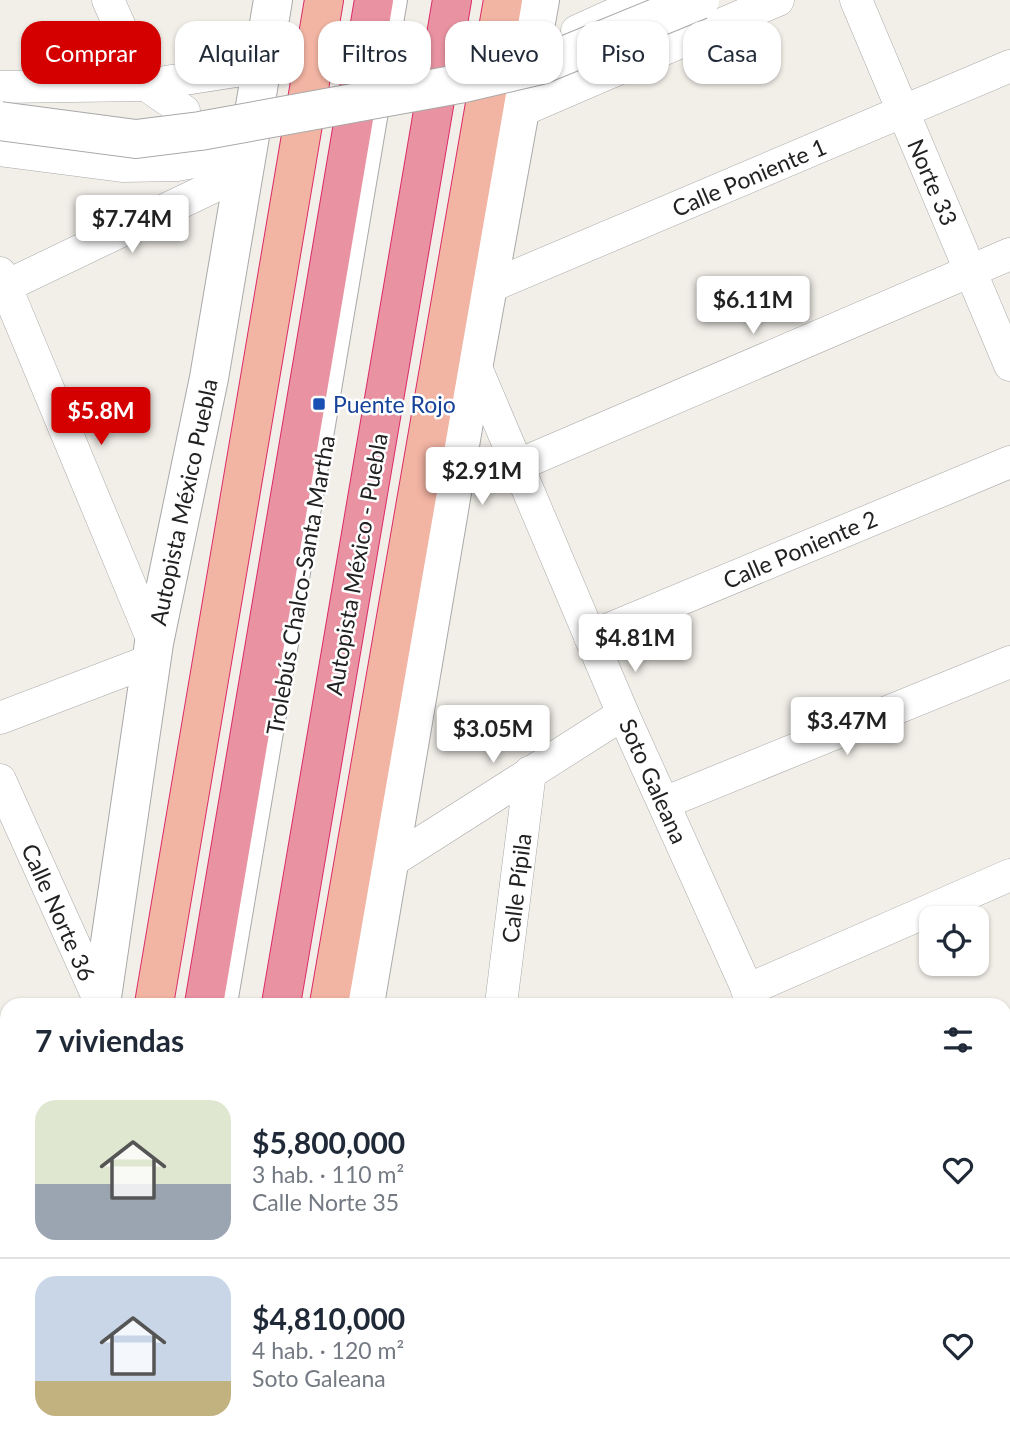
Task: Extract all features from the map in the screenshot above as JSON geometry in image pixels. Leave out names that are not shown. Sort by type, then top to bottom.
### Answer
[{"type":"highway","points":[[155,998],[324,0]]},
{"type":"highway","points":[[205,998],[374,0]]},
{"type":"highway","name":"Autopista México - Puebla","points":[[282,998],[452,0]]},
{"type":"highway","points":[[330,998],[503,0]]},
{"type":"street","points":[[108,0],[146,85],[184,111],[184,142],[177,165]]},
{"type":"street","name":"Autopista México Puebla","points":[[270,21],[273,0]]},
{"type":"street","points":[[537,21],[540,0]]},
{"type":"street","points":[[563,37],[646,0]]},
{"type":"street","points":[[0,121],[136,139],[200,131],[464,83],[541,65],[700,0]]},
{"type":"street","points":[[518,112],[778,0]]},
{"type":"street","name":"Norte 33","points":[[856,0],[1010,365]]},
{"type":"street","name":"Calle Poniente 1","points":[[489,288],[1010,66]]},
{"type":"street","points":[[0,87],[146,85],[175,80]]},
{"type":"street","name":"Autopista México Puebla","points":[[102,998],[153,651],[209,378],[259,84]]},
{"type":"street","points":[[366,998],[524,84]]},
{"type":"street","points":[[0,150],[122,166],[246,162]]},
{"type":"street","points":[[0,718],[153,651],[2,283],[246,162]]},
{"type":"street","points":[[516,466],[1010,254]]},
{"type":"street","name":"Soto Galeana","points":[[474,363],[623,714],[750,997]]},
{"type":"street","name":"Calle Poniente 2","points":[[590,637],[1010,462]]},
{"type":"street","points":[[664,803],[1010,662]]},
{"type":"street","points":[[392,860],[623,714]]},
{"type":"street","name":"Calle Pípila","points":[[502,998],[530,772]]},
{"type":"street","name":"Calle Norte 36","points":[[0,780],[98,998]]},
{"type":"street","points":[[750,997],[1010,875]]},
{"type":"lane","points":[[213,998],[383,0]]},
{"type":"lane","name":"Trolebús Chalco-Santa Martha","points":[[230,998],[399,0]]},
{"type":"place","name":"Puente Rojo","points":[[319,404]]}]
